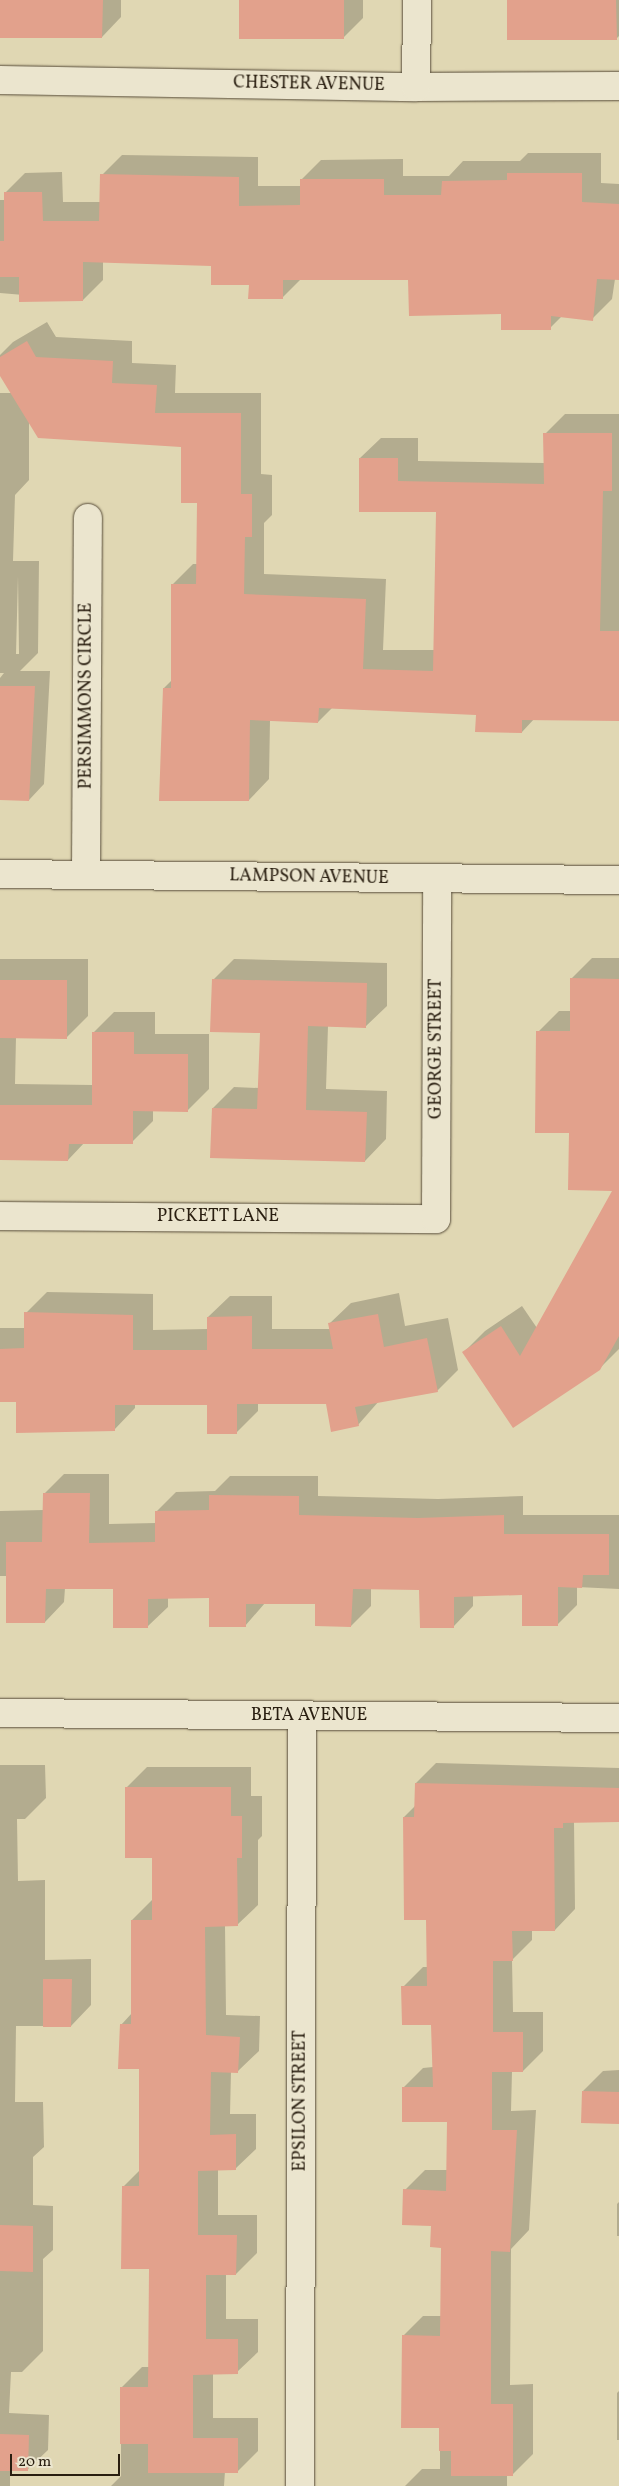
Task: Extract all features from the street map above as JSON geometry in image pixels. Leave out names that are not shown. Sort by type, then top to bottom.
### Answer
[{"type":"street","points":[[416,87],[417,0]]},
{"type":"street","name":"CHESTER AVENUE","points":[[0,80],[416,87],[619,86]]},
{"type":"street","name":"PERSIMMONS CIRCLE","points":[[86,875],[88,518]]},
{"type":"street","name":"LAMPSON AVENUE","points":[[0,874],[438,880],[619,880]]},
{"type":"street","name":"GEORGE STREET","points":[[436,1219],[438,880]]},
{"type":"street","name":"PICKETT LANE","points":[[0,1216],[436,1219]]},
{"type":"street","name":"BETA AVENUE","points":[[0,1713],[619,1718]]},
{"type":"street","name":"EPSILON STREET","points":[[300,2486],[302,1716]]},
{"type":"building","points":[[0,0],[103,0],[102,38],[0,38]]},
{"type":"building","points":[[239,0],[344,0],[344,39],[239,39]]},
{"type":"building","points":[[507,0],[616,0],[617,40],[507,40]]},
{"type":"building","points":[[507,173],[582,173],[582,202],[619,204],[619,280],[597,279],[593,321],[551,316],[551,330],[501,330],[501,314],[409,316],[408,280],[283,280],[283,299],[248,299],[249,285],[211,285],[211,266],[83,262],[83,301],[19,302],[19,277],[0,277],[0,241],[4,241],[4,192],[42,192],[43,221],[99,221],[100,174],[239,177],[239,206],[300,205],[300,179],[384,179],[384,195],[441,195],[442,181],[507,180]]},
{"type":"building","points":[[27,341],[36,357],[113,361],[112,383],[157,385],[155,413],[241,413],[241,494],[252,494],[252,537],[245,537],[244,594],[366,599],[363,669],[433,671],[436,512],[359,512],[359,458],[398,458],[398,481],[544,484],[543,433],[612,433],[612,491],[603,491],[600,631],[619,631],[619,721],[522,720],[522,733],[475,732],[476,715],[319,708],[318,723],[250,720],[249,801],[159,801],[163,688],[171,688],[171,584],[196,584],[197,503],[181,503],[181,447],[38,438],[0,376],[0,357]]},
{"type":"building","points":[[0,686],[35,686],[29,801],[0,800]]},
{"type":"building","points":[[570,978],[619,979],[619,1336],[600,1370],[513,1428],[462,1352],[501,1326],[520,1356],[612,1191],[568,1190],[569,1133],[535,1133],[536,1031],[570,1031]]},
{"type":"building","points":[[212,979],[367,983],[366,1028],[308,1026],[306,1110],[367,1112],[365,1162],[210,1158],[212,1108],[257,1109],[260,1033],[210,1032]]},
{"type":"building","points":[[0,980],[67,980],[67,1039],[0,1038]]},
{"type":"building","points":[[92,1032],[134,1032],[134,1054],[188,1054],[188,1112],[133,1111],[133,1144],[69,1144],[68,1161],[0,1160],[0,1105],[92,1105]]},
{"type":"building","points":[[24,1312],[133,1315],[133,1350],[207,1350],[207,1317],[252,1316],[252,1349],[333,1349],[328,1323],[378,1314],[384,1347],[427,1338],[438,1392],[355,1407],[359,1426],[331,1432],[326,1404],[237,1404],[237,1434],[207,1434],[207,1405],[115,1405],[115,1431],[16,1433],[16,1402],[0,1402],[0,1349],[24,1348]]},
{"type":"building","points":[[43,1493],[90,1493],[89,1543],[155,1542],[155,1511],[209,1510],[209,1495],[299,1496],[299,1515],[418,1518],[504,1515],[504,1534],[609,1534],[609,1575],[583,1575],[582,1588],[558,1587],[558,1626],[522,1626],[522,1595],[454,1597],[454,1628],[420,1628],[419,1590],[353,1589],[351,1627],[315,1626],[315,1604],[246,1604],[246,1627],[209,1627],[209,1598],[148,1599],[148,1628],[113,1628],[113,1589],[46,1589],[45,1623],[6,1623],[6,1542],[42,1542]]},
{"type":"building","points":[[415,1783],[619,1788],[619,1822],[563,1823],[563,1828],[554,1828],[555,1931],[512,1931],[513,1961],[493,1961],[493,2032],[523,2032],[523,2072],[492,2072],[492,2130],[517,2130],[510,2252],[491,2251],[491,2404],[513,2404],[513,2476],[451,2476],[451,2451],[439,2451],[439,2428],[401,2428],[402,2335],[440,2336],[441,2248],[430,2247],[431,2226],[402,2225],[403,2189],[446,2191],[447,2122],[402,2122],[402,2087],[433,2087],[431,2025],[402,2025],[401,1986],[427,1986],[426,1920],[404,1920],[403,1817],[414,1817]]},
{"type":"building","points":[[125,1787],[231,1787],[231,1816],[242,1816],[242,1858],[237,1858],[238,1926],[205,1927],[206,2035],[240,2037],[238,2073],[211,2072],[210,2135],[236,2134],[236,2170],[198,2171],[198,2235],[237,2235],[236,2275],[206,2275],[206,2339],[238,2339],[238,2374],[193,2375],[193,2438],[238,2438],[238,2473],[148,2473],[148,2444],[120,2444],[120,2387],[148,2387],[149,2269],[121,2269],[122,2186],[139,2186],[139,2069],[118,2069],[120,2024],[131,2024],[131,1920],[152,1920],[152,1858],[125,1858]]},
{"type":"building","points":[[43,1979],[72,1979],[71,2027],[43,2027]]},
{"type":"building","points":[[582,2091],[619,2092],[619,2124],[581,2123]]},
{"type":"building","points":[[0,2225],[33,2226],[33,2272],[0,2271]]},
{"type":"building","points":[[0,2434],[29,2435],[28,2471],[0,2471]]}]
